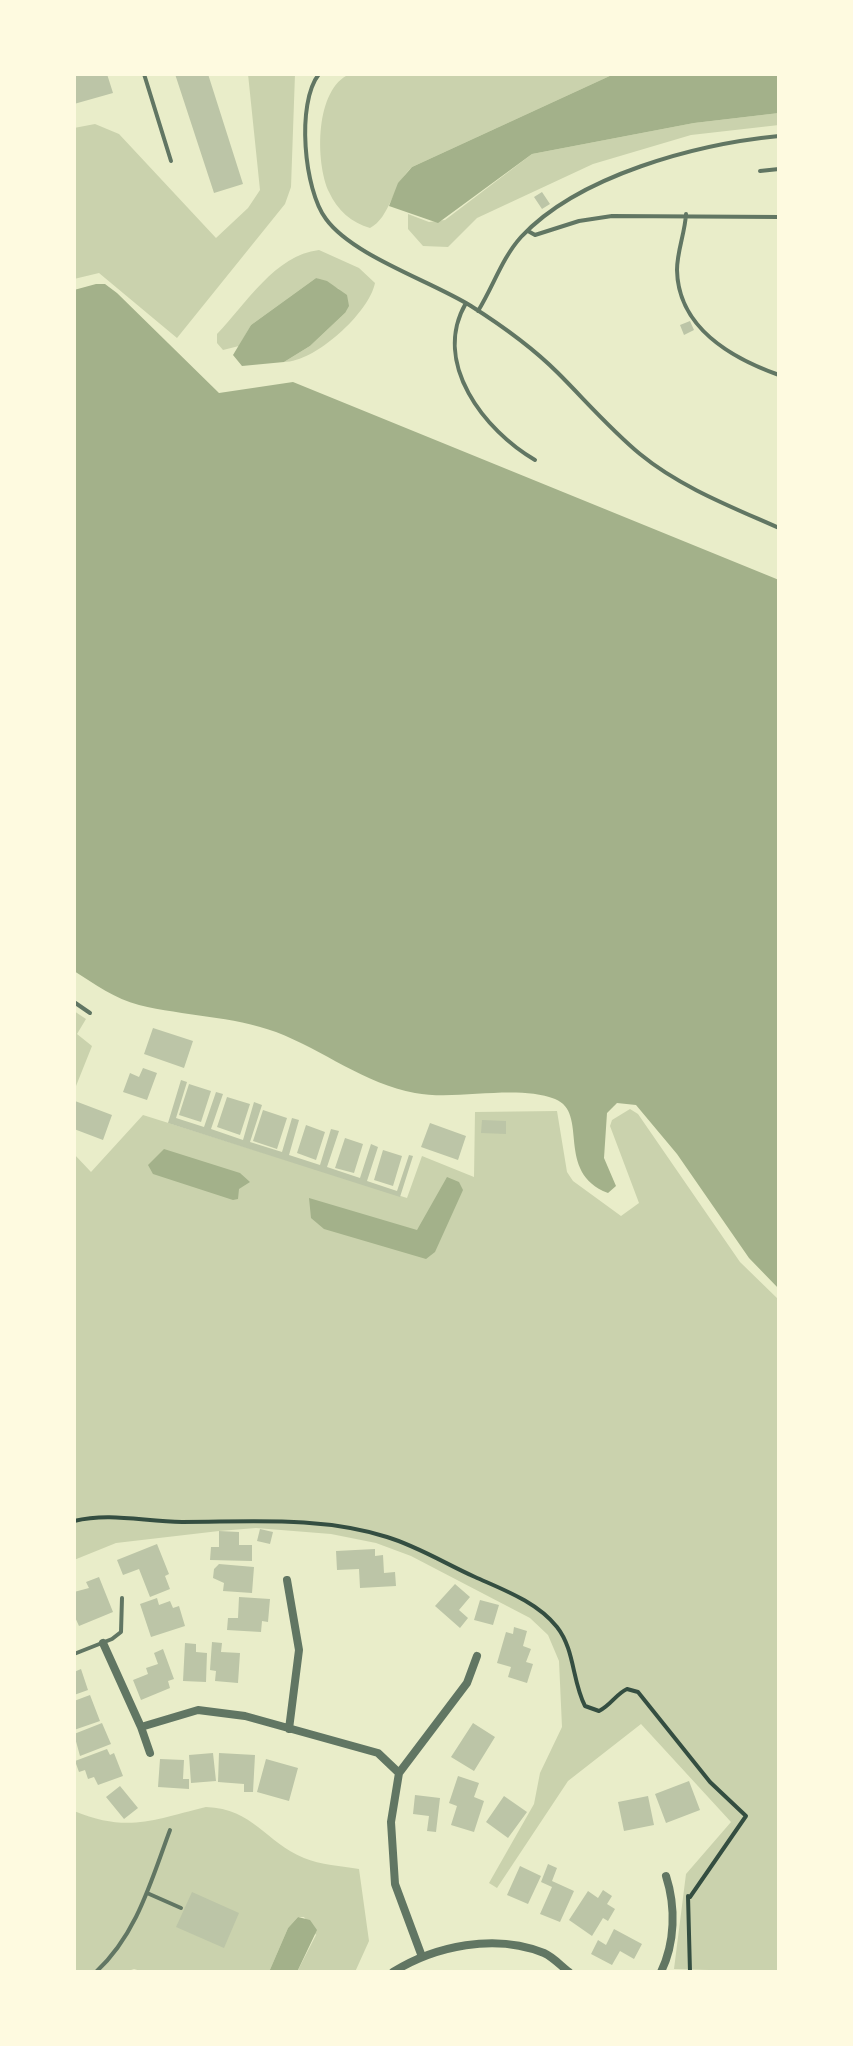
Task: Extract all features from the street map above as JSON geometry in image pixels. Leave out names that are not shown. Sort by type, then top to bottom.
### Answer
[{"type":"street","points":[[287,1580],[299,1650],[289,1729]]},
{"type":"street","points":[[103,1643],[150,1753]]},
{"type":"street","points":[[421,1954],[395,1884],[391,1822],[399,1773],[467,1683],[477,1656]]},
{"type":"street","points":[[141,1727],[198,1710],[245,1716],[378,1753],[399,1773]]},
{"type":"street","points":[[661,1972],[668,1958],[673,1917],[666,1876]]},
{"type":"street","points":[[393,1972],[421,1954],[491,1942],[545,1953],[569,1972]]},
{"type":"lane","points":[[144,74],[171,161]]},
{"type":"lane","points":[[319,74],[310,89],[306,112],[311,184],[322,213],[338,233],[478,311],[547,363],[628,444],[656,466],[710,497],[779,528]]},
{"type":"lane","points":[[478,311],[506,258],[528,231],[589,191],[660,159],[694,149],[779,136]]},
{"type":"lane","points":[[760,171],[779,169]]},
{"type":"lane","points":[[528,231],[535,235],[612,216],[686,214],[779,217]]},
{"type":"lane","points":[[686,214],[677,274],[693,318],[726,351],[779,375]]},
{"type":"lane","points":[[466,303],[459,317],[456,342],[462,378],[499,435],[535,460]]},
{"type":"lane","points":[[74,1002],[90,1013]]},
{"type":"lane","points":[[74,1654],[121,1632],[122,1598]]},
{"type":"lane","points":[[96,1972],[125,1940],[147,1893],[170,1830]]},
{"type":"lane","points":[[147,1893],[181,1908]]},
{"type":"path","points":[[74,1521],[95,1516],[180,1522],[256,1519],[345,1526],[389,1538],[537,1607],[558,1627],[568,1646],[577,1691],[585,1706],[599,1711],[613,1704],[619,1692],[627,1689],[638,1692],[710,1782],[746,1816],[690,1897]]},
{"type":"shaded area","points":[[248,74],[295,74],[291,187],[285,204],[177,338],[99,273],[74,279],[74,128],[95,124],[119,134],[216,238],[248,208],[260,190]]},
{"type":"shaded area","points":[[350,74],[614,74],[412,167],[400,182],[382,217],[370,228],[351,219],[336,205],[324,179],[321,163],[324,110],[338,82]]},
{"type":"shaded area","points":[[614,74],[779,74],[779,113],[694,123],[532,154],[438,223],[389,206],[398,183],[412,167]]},
{"type":"shaded area","points":[[779,113],[779,125],[691,135],[593,164],[477,218],[448,247],[423,246],[408,229],[408,214],[429,222],[445,220],[532,154],[694,123]]},
{"type":"shaded area","points":[[319,250],[359,268],[375,283],[371,295],[352,321],[325,345],[297,360],[284,362],[310,346],[345,313],[339,289],[316,278],[251,325],[239,346],[223,350],[217,343],[217,334],[262,283],[289,261]]},
{"type":"shaded area","points":[[316,278],[327,281],[347,295],[349,306],[345,313],[310,346],[284,362],[242,366],[233,355],[251,325]]},
{"type":"shaded area","points":[[105,284],[117,293],[219,393],[293,382],[779,580],[779,1289],[749,1258],[677,1154],[636,1105],[617,1103],[607,1113],[604,1158],[616,1186],[608,1193],[592,1184],[582,1171],[570,1117],[565,1106],[555,1099],[522,1093],[431,1095],[397,1089],[276,1032],[130,1002],[105,991],[74,971],[74,290]]},
{"type":"shaded area","points":[[74,1011],[86,1019],[77,1034],[92,1046],[74,1091]]},
{"type":"shaded area","points":[[630,1109],[638,1114],[740,1262],[779,1300],[779,1972],[674,1969],[686,1874],[731,1822],[641,1724],[568,1781],[497,1888],[489,1883],[534,1804],[540,1773],[562,1727],[559,1661],[548,1635],[530,1618],[411,1556],[376,1543],[331,1534],[256,1528],[219,1531],[116,1543],[74,1560],[74,1154],[91,1172],[143,1115],[407,1198],[422,1156],[474,1177],[475,1112],[557,1111],[567,1172],[573,1181],[621,1216],[639,1203],[610,1126],[612,1120]]},
{"type":"shaded area","points":[[164,1149],[240,1173],[250,1182],[239,1189],[238,1199],[233,1200],[153,1174],[148,1165]]},
{"type":"shaded area","points":[[447,1177],[459,1182],[463,1190],[435,1252],[426,1259],[324,1229],[311,1218],[309,1198],[417,1230]]},
{"type":"shaded area","points":[[206,1807],[222,1809],[248,1820],[279,1844],[304,1858],[359,1869],[369,1941],[355,1972],[297,1972],[316,1935],[304,1917],[298,1917],[288,1928],[269,1972],[144,1972],[134,1969],[125,1972],[74,1972],[74,1811],[93,1818],[125,1823],[155,1820]]},
{"type":"shaded area","points":[[298,1917],[310,1920],[317,1930],[297,1972],[269,1972],[288,1928]]},
{"type":"building","points":[[74,74],[107,74],[113,93],[74,104]]},
{"type":"building","points":[[175,74],[208,74],[243,184],[214,193]]},
{"type":"building","points":[[542,192],[550,204],[542,209],[534,197]]},
{"type":"building","points":[[690,321],[694,330],[684,335],[680,325]]},
{"type":"building","points":[[153,1028],[193,1041],[184,1068],[144,1054]]},
{"type":"building","points":[[143,1068],[157,1073],[147,1100],[123,1092],[130,1073],[139,1077]]},
{"type":"building","points":[[181,1080],[187,1082],[176,1118],[204,1127],[216,1092],[223,1094],[211,1129],[243,1140],[254,1102],[262,1105],[250,1142],[282,1152],[292,1118],[299,1120],[289,1155],[320,1165],[331,1129],[339,1131],[327,1167],[360,1178],[371,1144],[378,1147],[367,1181],[397,1191],[409,1155],[413,1156],[400,1197],[168,1123]]},
{"type":"building","points":[[189,1084],[211,1091],[201,1122],[179,1115]]},
{"type":"building","points":[[227,1097],[250,1104],[240,1135],[217,1127]]},
{"type":"building","points":[[75,1101],[112,1115],[103,1140],[74,1129]]},
{"type":"building","points":[[263,1110],[287,1118],[277,1149],[253,1141]]},
{"type":"building","points":[[482,1120],[506,1121],[506,1134],[481,1133]]},
{"type":"building","points":[[430,1123],[466,1136],[458,1160],[421,1147]]},
{"type":"building","points":[[306,1125],[325,1132],[316,1160],[297,1153]]},
{"type":"building","points":[[345,1138],[363,1144],[354,1173],[335,1168]]},
{"type":"building","points":[[383,1150],[402,1156],[393,1186],[374,1180]]},
{"type":"building","points":[[260,1529],[273,1532],[270,1544],[257,1541]]},
{"type":"building","points":[[219,1531],[239,1532],[239,1545],[252,1545],[252,1561],[210,1560],[211,1547],[219,1547]]},
{"type":"building","points":[[157,1544],[169,1574],[165,1576],[170,1589],[150,1597],[139,1569],[123,1575],[117,1560]]},
{"type":"building","points":[[375,1549],[375,1556],[383,1555],[384,1573],[395,1572],[396,1586],[360,1588],[359,1569],[337,1570],[336,1551]]},
{"type":"building","points":[[219,1564],[254,1567],[252,1593],[223,1591],[224,1583],[213,1578],[214,1569]]},
{"type":"building","points":[[99,1577],[113,1612],[79,1626],[74,1615],[74,1592],[89,1588],[86,1582]]},
{"type":"building","points":[[455,1584],[470,1597],[459,1610],[468,1618],[460,1628],[435,1606]]},
{"type":"building","points":[[239,1597],[270,1599],[268,1622],[262,1621],[261,1632],[227,1630],[228,1618],[238,1618]]},
{"type":"building","points":[[157,1598],[159,1605],[170,1601],[173,1608],[179,1606],[185,1626],[151,1637],[140,1604]]},
{"type":"building","points":[[480,1600],[499,1605],[493,1625],[474,1620]]},
{"type":"building","points":[[514,1627],[527,1631],[523,1646],[531,1649],[526,1662],[533,1664],[527,1683],[508,1677],[511,1667],[497,1663],[506,1632],[513,1634]]},
{"type":"building","points":[[212,1642],[222,1643],[221,1652],[240,1653],[238,1683],[215,1681],[216,1671],[210,1670]]},
{"type":"building","points":[[185,1643],[196,1644],[196,1652],[207,1653],[206,1682],[183,1681]]},
{"type":"building","points":[[163,1649],[174,1679],[168,1681],[170,1688],[141,1700],[133,1680],[148,1674],[146,1668],[158,1664],[154,1653]]},
{"type":"building","points":[[81,1669],[88,1690],[74,1695],[74,1672]]},
{"type":"building","points":[[90,1695],[100,1721],[74,1730],[74,1701]]},
{"type":"building","points":[[102,1723],[111,1744],[80,1756],[74,1734]]},
{"type":"building","points":[[473,1723],[495,1737],[474,1771],[451,1757]]},
{"type":"building","points":[[107,1749],[110,1755],[114,1753],[123,1776],[98,1785],[94,1777],[88,1779],[85,1770],[79,1772],[75,1761]]},
{"type":"building","points":[[213,1753],[216,1781],[191,1783],[189,1755]]},
{"type":"building","points":[[219,1753],[255,1755],[253,1792],[244,1792],[244,1784],[218,1782]]},
{"type":"building","points":[[160,1759],[184,1760],[183,1779],[189,1779],[189,1789],[158,1787]]},
{"type":"building","points":[[266,1759],[298,1768],[289,1801],[257,1792]]},
{"type":"building","points":[[458,1776],[479,1783],[474,1797],[484,1801],[474,1832],[451,1825],[457,1806],[449,1803]]},
{"type":"building","points":[[689,1781],[700,1810],[666,1823],[655,1794]]},
{"type":"building","points":[[120,1786],[138,1808],[124,1819],[106,1797]]},
{"type":"building","points":[[415,1795],[440,1798],[436,1832],[427,1831],[429,1816],[413,1814]]},
{"type":"building","points":[[504,1796],[527,1812],[508,1838],[486,1822]]},
{"type":"building","points":[[648,1796],[654,1825],[624,1831],[618,1802]]},
{"type":"building","points":[[548,1864],[557,1868],[552,1881],[574,1891],[560,1922],[540,1914],[552,1887],[541,1882]]},
{"type":"building","points":[[520,1866],[541,1876],[528,1904],[507,1895]]},
{"type":"building","points":[[603,1890],[612,1896],[607,1904],[615,1909],[608,1921],[603,1918],[592,1936],[569,1920],[588,1891],[598,1898]]},
{"type":"building","points":[[192,1892],[239,1913],[224,1948],[176,1927]]},
{"type":"building","points":[[614,1929],[642,1944],[634,1959],[620,1951],[612,1965],[591,1954],[598,1940],[606,1945]]}]
